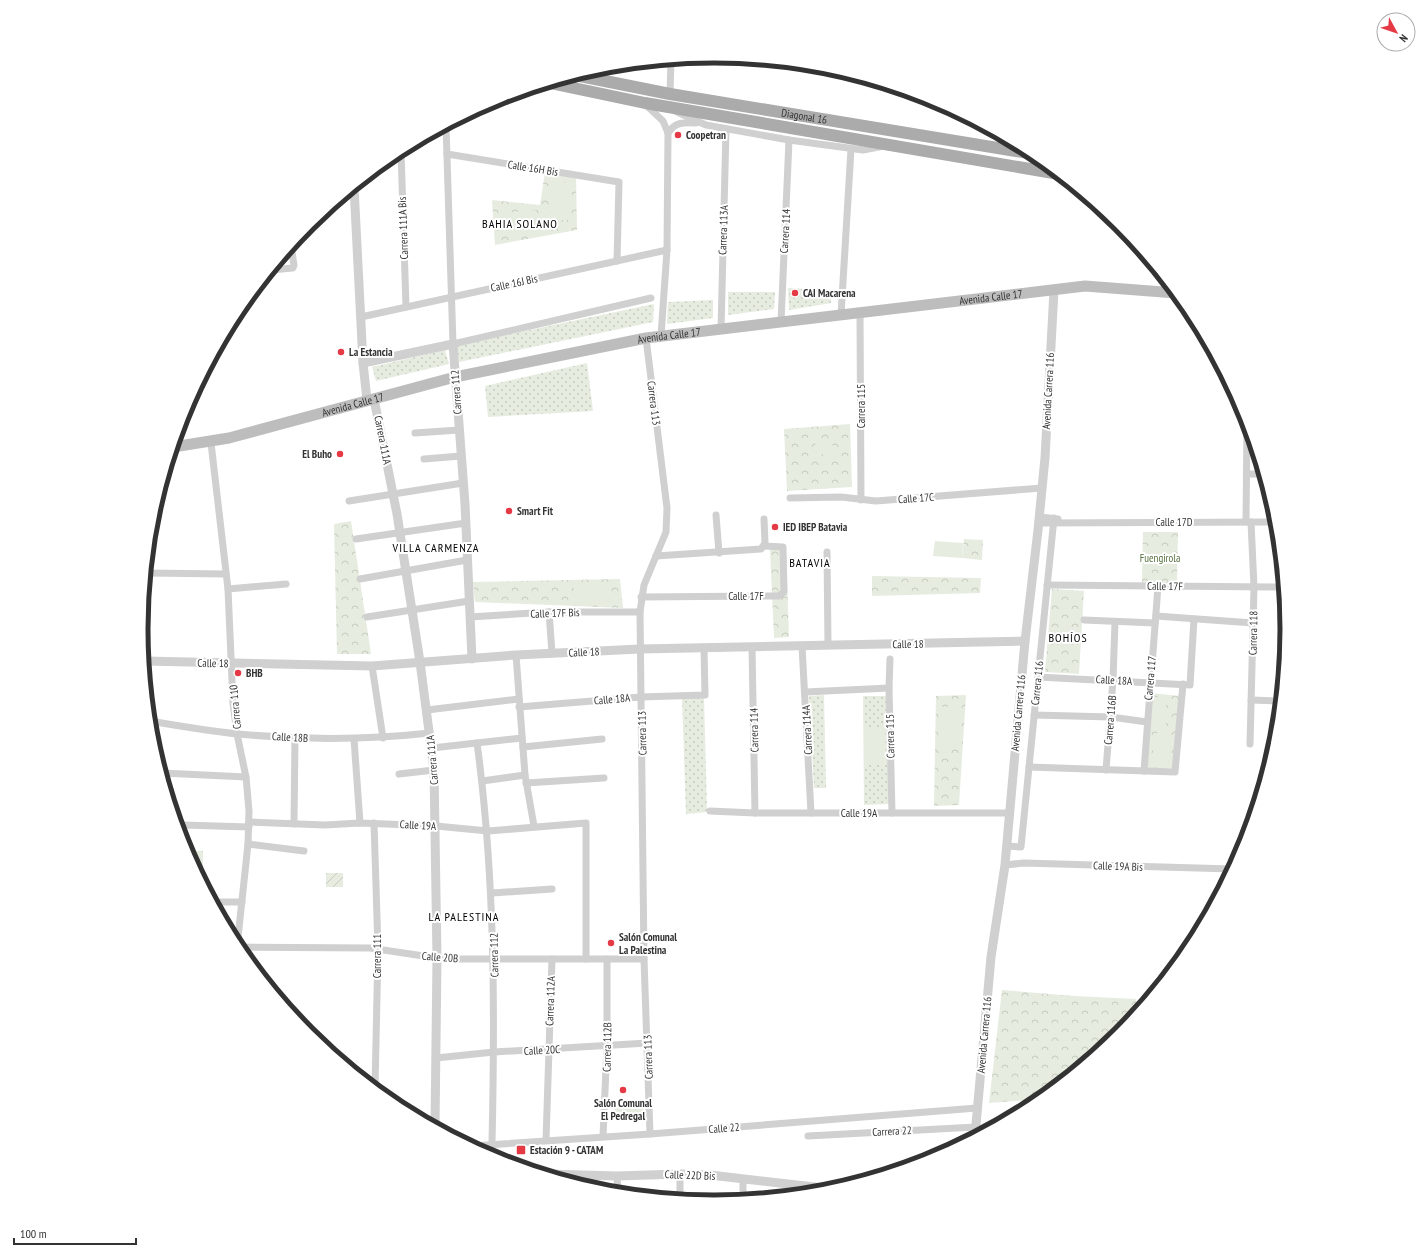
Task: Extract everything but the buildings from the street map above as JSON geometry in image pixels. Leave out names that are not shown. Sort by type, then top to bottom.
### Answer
[{"type":"main road","name":"Diagonal 16","points":[[588,78],[670,94],[1017,151]]},
{"type":"main road","name":"Diagonal 16","points":[[559,85],[670,108],[886,146],[1048,172]]},
{"type":"main road","name":"Avenida Calle 17","points":[[178,446],[211,442],[455,377],[646,338],[1085,286],[1169,292]]},
{"type":"street","points":[[670,94],[671,65]]},
{"type":"street","points":[[645,103],[663,121],[668,133],[667,250],[662,336]]},
{"type":"street","name":"Diagonal 16","points":[[670,108],[706,125],[726,130],[851,149],[863,150],[886,146]]},
{"type":"street","points":[[668,133],[675,124],[706,125]]},
{"type":"street","name":"Carrera 113A","points":[[720,330],[726,130]]},
{"type":"street","name":"Carrera 112","points":[[446,131],[453,344],[466,523],[472,658]]},
{"type":"street","name":"Carrera 114","points":[[781,322],[789,140]]},
{"type":"street","points":[[841,315],[851,149]]},
{"type":"street","name":"Calle 16H Bis","points":[[446,154],[619,182],[617,261]]},
{"type":"street","name":"Carrera 111A Bis","points":[[401,157],[406,307]]},
{"type":"street","name":"Carrera 111A","points":[[354,192],[363,364],[393,494],[400,533],[427,710],[434,770],[437,958],[435,1121]]},
{"type":"street","name":"Calle 16J Bis","points":[[360,317],[667,250]]},
{"type":"street","points":[[277,269],[292,268],[294,265],[291,253]]},
{"type":"street","name":"Avenida Carrera 116","points":[[976,1130],[991,957],[1005,865],[1025,641],[1042,488],[1054,290]]},
{"type":"street","points":[[363,364],[651,298]]},
{"type":"street","name":"Carrera 115","points":[[860,313],[861,500]]},
{"type":"street","name":"Carrera 113","points":[[646,338],[667,508],[666,532],[648,573],[641,597],[640,612],[644,959],[650,1134]]},
{"type":"street","points":[[415,433],[459,430]]},
{"type":"street","name":"Carrera 118","points":[[1247,439],[1249,522],[1254,587],[1250,744]]},
{"type":"street","name":"Carrera 110","points":[[211,442],[225,574],[228,589],[231,630],[231,663],[237,734],[246,777],[249,824],[238,935]]},
{"type":"street","points":[[424,459],[461,456]]},
{"type":"street","points":[[1247,474],[1258,474]]},
{"type":"street","points":[[349,501],[463,483]]},
{"type":"street","name":"Calle 17C","points":[[790,498],[841,497],[876,501],[1042,488]]},
{"type":"street","points":[[716,515],[719,553]]},
{"type":"street","points":[[656,556],[761,549],[764,546],[764,519]]},
{"type":"street","name":"Calle 17D","points":[[1039,520],[1072,522],[1270,522]]},
{"type":"street","name":"Carrera 116","points":[[1007,846],[1021,847],[1053,521]]},
{"type":"street","points":[[356,539],[466,523]]},
{"type":"street","name":"Calle 17F","points":[[641,597],[779,596],[784,592],[783,547],[764,546]]},
{"type":"street","points":[[827,552],[828,646]]},
{"type":"street","points":[[360,579],[467,560]]},
{"type":"street","points":[[151,574],[225,574]]},
{"type":"street","points":[[228,589],[286,584]]},
{"type":"street","name":"Calle 17F","points":[[1047,585],[1278,587]]},
{"type":"street","name":"Carrera 117","points":[[1144,771],[1149,682],[1158,586]]},
{"type":"street","points":[[367,617],[469,601]]},
{"type":"street","points":[[549,612],[552,653]]},
{"type":"street","name":"Calle 17F Bis","points":[[470,617],[549,612],[640,612]]},
{"type":"street","points":[[1084,620],[1115,622],[1156,619],[1194,619],[1253,623]]},
{"type":"street","points":[[1029,767],[1176,772],[1194,619]]},
{"type":"street","name":"Carrera 116B","points":[[1106,770],[1111,717],[1115,622]]},
{"type":"street","name":"Calle 18","points":[[149,661],[372,666],[516,655],[640,649],[1025,641]]},
{"type":"street","name":"Carrera 114A","points":[[802,646],[811,813]]},
{"type":"street","name":"Carrera 114","points":[[752,647],[755,813]]},
{"type":"street","name":"Calle 18A","points":[[519,707],[641,697],[705,695],[704,648]]},
{"type":"street","points":[[516,655],[525,775],[534,826]]},
{"type":"street","name":"Carrera 115","points":[[890,659],[889,688],[892,813]]},
{"type":"street","points":[[372,666],[383,738]]},
{"type":"street","name":"Calle 18A","points":[[1038,677],[1187,684]]},
{"type":"street","points":[[805,692],[889,688]]},
{"type":"street","points":[[427,710],[519,699]]},
{"type":"street","points":[[1251,700],[1275,701]]},
{"type":"street","points":[[1034,715],[1111,717],[1147,722]]},
{"type":"street","name":"Calle 18B","points":[[156,722],[237,734],[295,738],[383,738],[430,733]]},
{"type":"street","points":[[294,824],[295,738]]},
{"type":"street","points":[[432,748],[522,738]]},
{"type":"street","points":[[354,739],[360,823]]},
{"type":"street","points":[[523,747],[602,739]]},
{"type":"street","name":"Carrera 112","points":[[477,743],[488,830],[492,893],[494,958],[492,1144]]},
{"type":"street","points":[[399,774],[434,770]]},
{"type":"street","points":[[167,773],[246,777]]},
{"type":"street","points":[[482,781],[525,775]]},
{"type":"street","points":[[526,783],[604,778]]},
{"type":"street","name":"Calle 19A","points":[[710,811],[755,813],[1010,813]]},
{"type":"street","name":"Calle 19A","points":[[183,825],[374,823],[488,830],[586,823],[586,959]]},
{"type":"street","name":"Carrera 111","points":[[374,823],[378,949],[375,1082]]},
{"type":"street","points":[[248,844],[304,851]]},
{"type":"street","name":"Calle 19A Bis","points":[[1005,865],[1024,863],[1226,870]]},
{"type":"street","points":[[492,893],[552,889]]},
{"type":"street","points":[[219,902],[242,902]]},
{"type":"street","name":"Calle 20B","points":[[246,947],[346,946],[378,949],[437,958],[644,959]]},
{"type":"street","name":"Carrera 112A","points":[[546,1140],[552,959]]},
{"type":"street","name":"Carrera 112B","points":[[603,1136],[608,1046],[607,959]]},
{"type":"street","name":"Calle 20C","points":[[436,1058],[494,1052],[648,1043]]},
{"type":"street","name":"Calle 22","points":[[482,1145],[650,1134],[977,1108]]},
{"type":"street","name":"Carrera 22","points":[[808,1136],[975,1131]]},
{"type":"street","points":[[680,1174],[680,1194]]},
{"type":"street","name":"Calle 22D Bis","points":[[568,1176],[680,1174],[743,1179],[798,1188]]},
{"type":"street","points":[[617,1176],[618,1186]]},
{"type":"street","points":[[743,1179],[743,1194]]},
{"type":"green space","points":[[545,172],[576,177],[577,230],[495,245],[492,200],[540,205]]},
{"type":"green space","points":[[552,183],[572,183],[571,220],[552,220]]},
{"type":"green space","points":[[536,210],[539,231],[505,235],[502,213]]},
{"type":"green space","points":[[788,288],[830,290],[831,303],[789,310]]},
{"type":"green space","points":[[728,292],[775,292],[774,309],[728,315]]},
{"type":"green space","points":[[713,300],[713,318],[667,324],[668,302]]},
{"type":"green space","points":[[654,304],[653,322],[459,362],[457,345]]},
{"type":"green space","points":[[445,350],[449,364],[376,381],[372,367]]},
{"type":"green space","points":[[587,363],[593,411],[488,417],[485,386]]},
{"type":"green space","points":[[850,424],[852,487],[787,491],[784,429]]},
{"type":"green space","points":[[817,440],[837,447],[833,458],[813,451]]},
{"type":"green space","points":[[351,521],[371,654],[337,654],[334,524]]},
{"type":"green space","name":"Fuengirola","points":[[1143,532],[1178,532],[1177,583],[1142,582]]},
{"type":"green space","points":[[964,539],[983,540],[982,560],[962,558]]},
{"type":"green space","points":[[935,541],[963,543],[962,558],[933,556]]},
{"type":"green space","points":[[1143,546],[1174,546],[1174,564],[1143,564]]},
{"type":"green space","points":[[770,549],[786,549],[789,637],[774,638]]},
{"type":"green space","points":[[872,576],[981,578],[980,593],[872,596]]},
{"type":"green space","points":[[620,579],[623,608],[475,602],[473,582]]},
{"type":"green space","points":[[574,584],[609,586],[608,604],[574,602]]},
{"type":"green space","points":[[1052,589],[1084,591],[1079,674],[1045,672]]},
{"type":"green space","points":[[1151,693],[1180,696],[1173,768],[1147,769]]},
{"type":"green space","points":[[824,695],[826,788],[814,788],[809,696]]},
{"type":"green space","points":[[966,695],[959,805],[934,806],[936,696]]},
{"type":"green space","points":[[863,696],[886,696],[889,804],[864,805]]},
{"type":"green space","points":[[682,697],[704,698],[707,812],[686,814]]},
{"type":"green space","points":[[1149,697],[1166,697],[1166,728],[1148,727]]},
{"type":"green space","points":[[961,706],[962,744],[939,744],[939,707]]},
{"type":"green space","points":[[864,728],[885,728],[886,763],[865,763]]},
{"type":"green space","points":[[1153,733],[1169,733],[1168,762],[1153,762]]},
{"type":"green space","points":[[193,851],[203,851],[203,872]]},
{"type":"green space","points":[[326,873],[343,873],[343,887],[326,887]]},
{"type":"green space","points":[[1002,990],[1136,999],[1136,1006],[1087,1055],[1059,1078],[1028,1100],[989,1103]]},
{"type":"green space","points":[[643,1103],[644,1120],[615,1121],[614,1104]]},
{"type":"place","name":"Coopetran","points":[[678,135]]},
{"type":"place","name":"CAI Macarena","points":[[795,293]]},
{"type":"place","name":"La Estancia","points":[[341,352]]},
{"type":"place","name":"El Buho","points":[[340,454]]},
{"type":"place","name":"Smart Fit","points":[[509,511]]},
{"type":"place","name":"IED IBEP Batavia","points":[[775,527]]},
{"type":"place","name":"BHB","points":[[238,673]]},
{"type":"place","name":"Salón Comunal La Palestina","points":[[611,943]]},
{"type":"place","name":"Salón Comunal El Pedregal","points":[[623,1090]]},
{"type":"place","name":"Estación 9 - CATAM","points":[[521,1150]]},
{"type":"district","name":"BAHIA SOLANO","points":[[520,223]]},
{"type":"district","name":"VILLA CARMENZA","points":[[436,547]]},
{"type":"district","name":"BATAVIA","points":[[810,562]]},
{"type":"district","name":"BOHÍOS","points":[[1068,637]]},
{"type":"district","name":"LA PALESTINA","points":[[464,916]]}]
